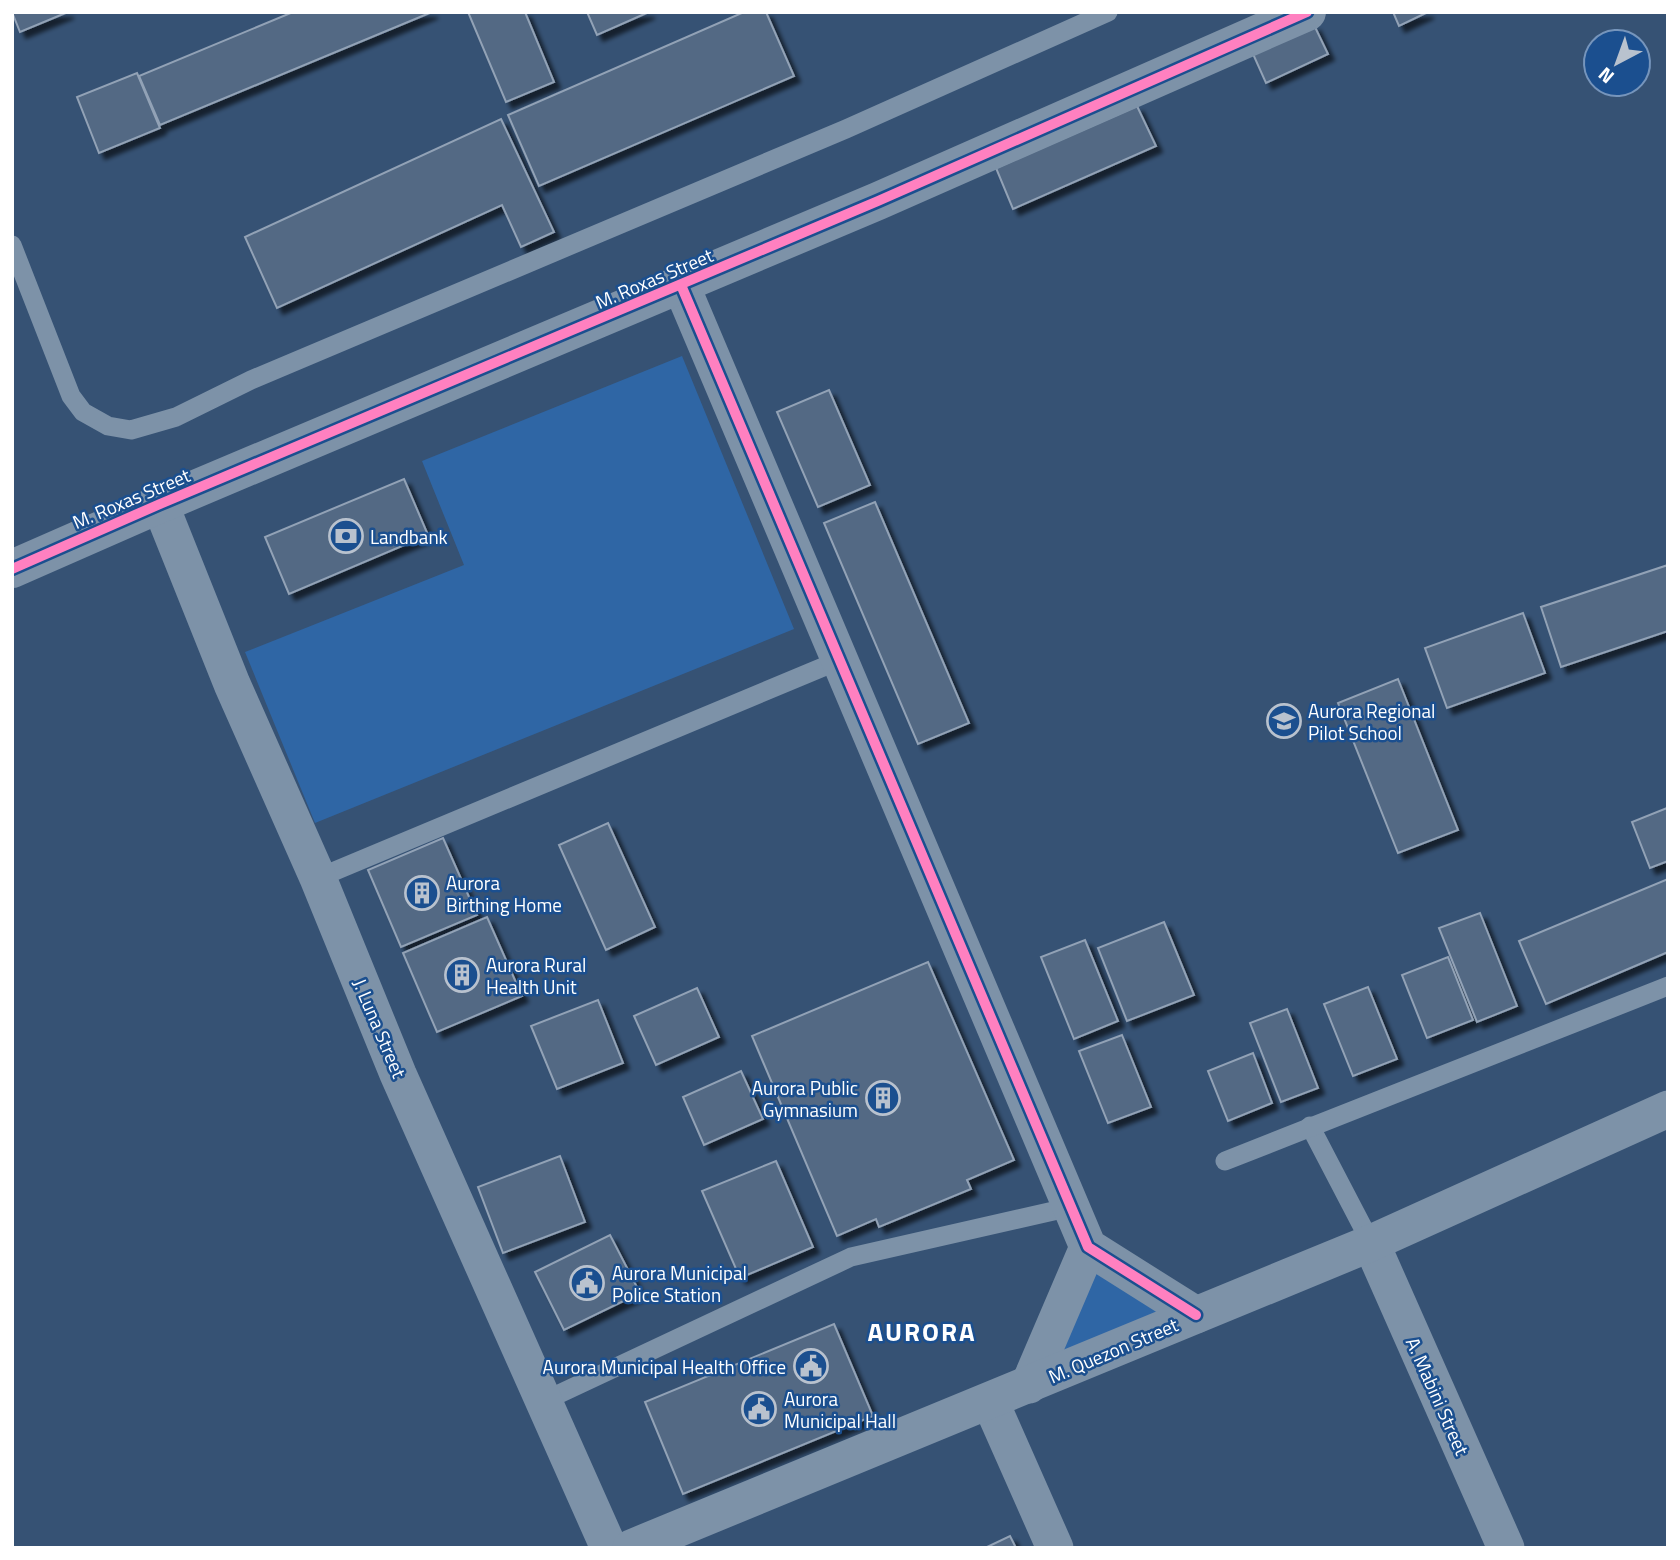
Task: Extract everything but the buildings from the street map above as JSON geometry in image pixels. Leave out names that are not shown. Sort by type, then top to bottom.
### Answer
[{"type":"street","name":"M. Roxas Street","points":[[12,569],[878,201],[1307,12]]},
{"type":"street","points":[[681,285],[1088,1247],[1196,1315]]},
{"type":"street","name":"J. Luna Street","points":[[160,504],[232,684],[318,878],[398,1074],[609,1548]]},
{"type":"street","name":"M. Quezon Street","points":[[631,1548],[1371,1244],[1668,1109]]},
{"type":"street","name":"A. Mabini Street","points":[[1371,1244],[1506,1548]]},
{"type":"street","points":[[1029,1385],[1088,1247]]},
{"type":"street","points":[[990,1401],[1055,1548]]},
{"type":"lane","points":[[12,245],[71,396],[83,412],[108,426],[131,430],[176,417],[251,380],[846,129],[1108,12]]},
{"type":"lane","points":[[318,878],[840,660]]},
{"type":"lane","points":[[1224,1161],[1668,986]]},
{"type":"lane","points":[[1310,1126],[1371,1244]]},
{"type":"lane","points":[[544,1401],[851,1257],[1070,1207]]},
{"type":"shaded area","points":[[682,356],[794,629],[315,823],[245,652],[464,565],[422,461]]},
{"type":"shaded area","points":[[1097,1267],[1166,1313],[1055,1358]]},
{"type":"cycle path","points":[[12,569],[878,201],[1307,12]]},
{"type":"cycle path","points":[[681,285],[1088,1247],[1196,1315]]},
{"type":"place","name":"Landbank","points":[[346,536]]},
{"type":"place","name":"Aurora Regional Pilot School","points":[[1284,721]]},
{"type":"place","name":"Aurora Birthing Home","points":[[422,893]]},
{"type":"place","name":"Aurora Rural Health Unit","points":[[462,975]]},
{"type":"place","name":"Aurora Public Gymnasium","points":[[883,1098]]},
{"type":"place","name":"Aurora Municipal Police Station","points":[[587,1283]]},
{"type":"place","name":"Aurora Municipal Health Office","points":[[811,1366]]},
{"type":"place","name":"Aurora Municipal Hall","points":[[759,1409]]},
{"type":"district","name":"AURORA","points":[[922,1331]]}]
